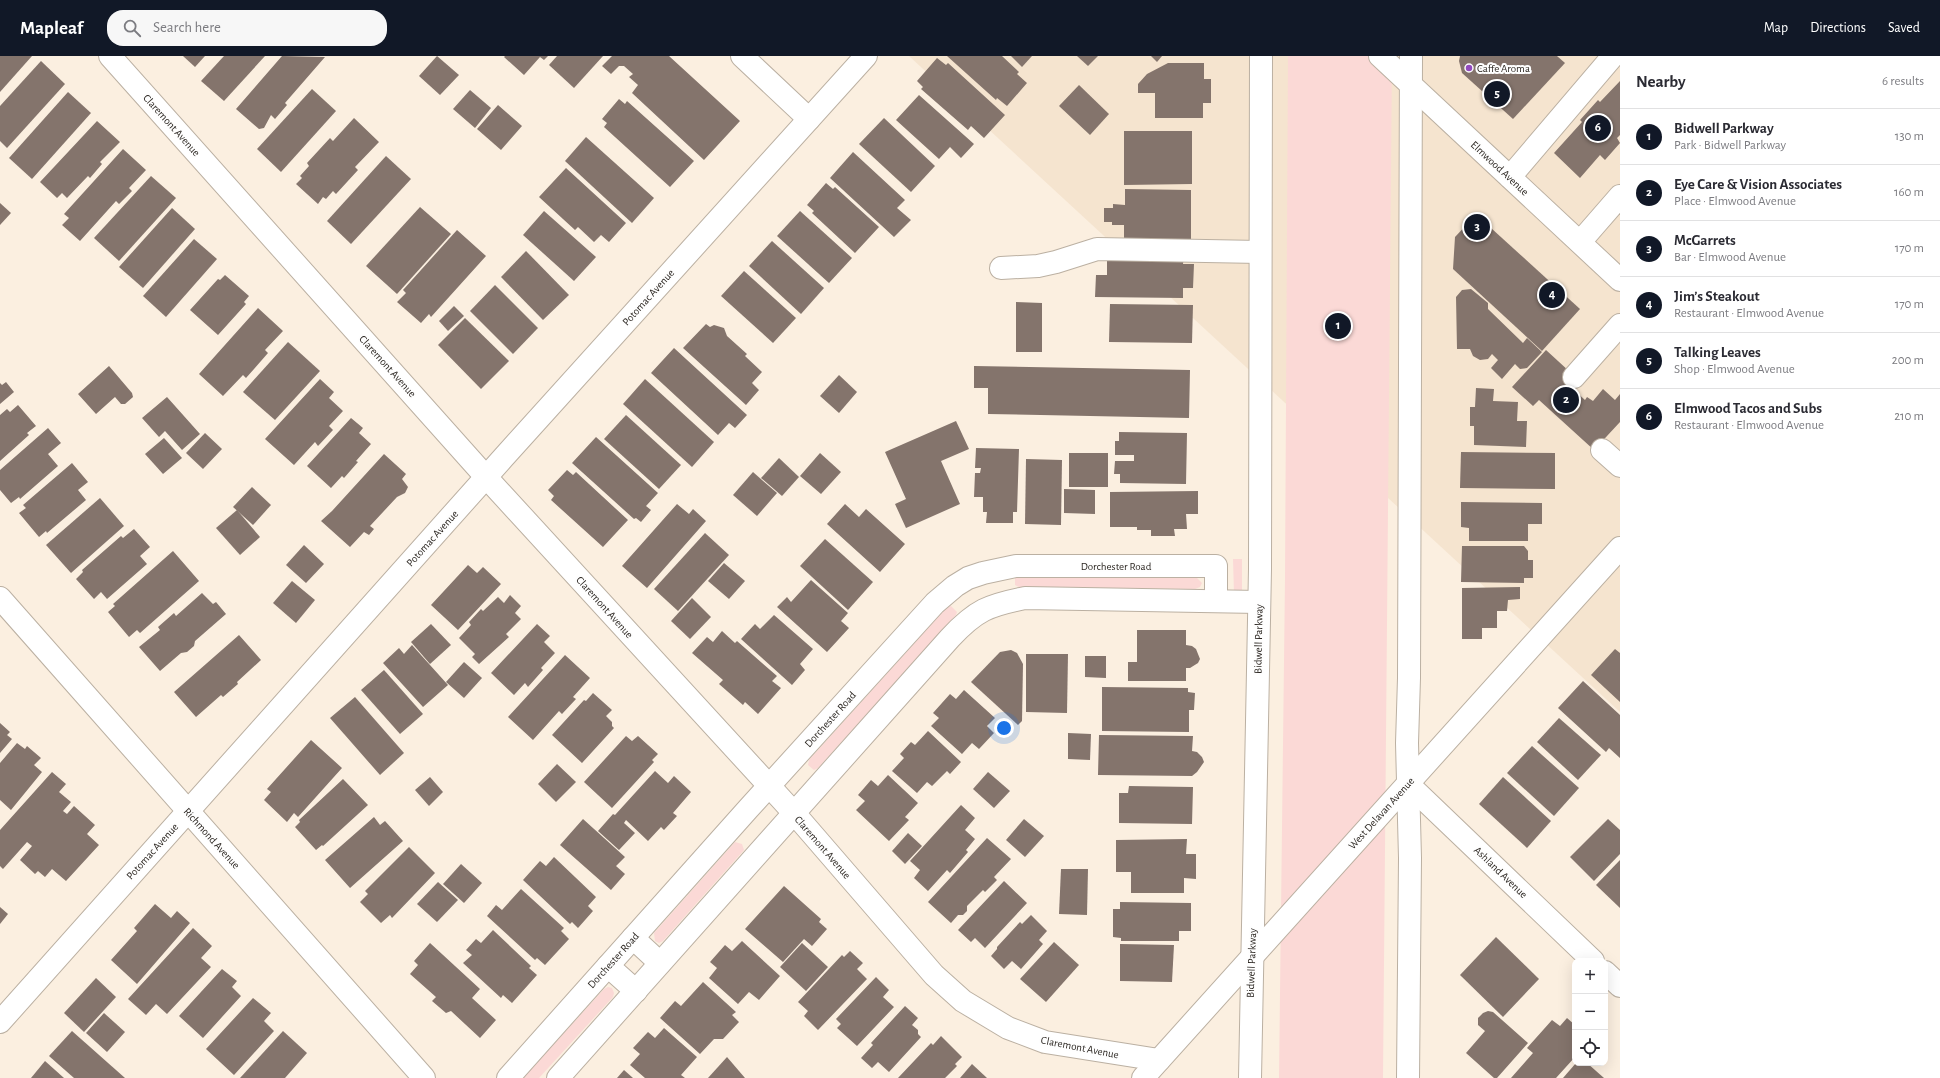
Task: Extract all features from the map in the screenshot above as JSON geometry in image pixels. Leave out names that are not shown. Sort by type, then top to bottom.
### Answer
[{"type":"street","name":"Claremont Avenue","points":[[110,56],[486,477],[794,813],[934,975],[963,1001],[1008,1028],[1045,1042],[1159,1060]]},
{"type":"street","points":[[742,56],[810,119]]},
{"type":"street","name":"Potomac Avenue","points":[[0,1022],[486,477],[866,56]]},
{"type":"street","name":"Bidwell Parkway","points":[[1250,1078],[1259,602],[1261,56]]},
{"type":"street","name":"Elmwood Avenue","points":[[1380,56],[1620,280]]},
{"type":"street","points":[[1408,1078],[1410,866],[1408,784],[1411,56]]},
{"type":"street","points":[[1510,177],[1613,56]]},
{"type":"street","points":[[1580,242],[1620,196]]},
{"type":"street","points":[[1001,268],[1044,265],[1097,249],[1260,252]]},
{"type":"street","points":[[1574,377],[1620,325]]},
{"type":"street","points":[[1602,450],[1620,466]]},
{"type":"street","name":"West Delavan Avenue","points":[[1143,1078],[1620,548]]},
{"type":"street","name":"Dorchester Road","points":[[508,1078],[935,603],[955,586],[968,578],[994,570],[1016,566],[1216,566],[1216,601]]},
{"type":"street","points":[[994,570],[1006,602]]},
{"type":"street","points":[[955,586],[975,614]]},
{"type":"street","name":"Richmond Avenue","points":[[0,598],[424,1078]]},
{"type":"street","points":[[558,1078],[950,638],[975,614],[984,609],[1024,598],[1259,602]]},
{"type":"street","name":"Ashland Avenue","points":[[1408,784],[1591,958]]},
{"type":"street","points":[[633,938],[660,963]]},
{"type":"street","points":[[608,966],[636,991]]},
{"type":"street","points":[[1608,975],[1620,986]]},
{"type":"shaded area","points":[[909,56],[1620,56],[1620,712]]},
{"type":"shaded area","points":[[1288,56],[1392,56],[1383,1078],[1279,1078],[1285,578]]},
{"type":"shaded area","points":[[1233,559],[1242,559],[1242,597],[1234,594]]},
{"type":"shaded area","points":[[1019,575],[1196,577],[1202,583],[1200,587],[1195,589],[1019,587],[1015,585],[1015,577]]},
{"type":"shaded area","points":[[951,606],[957,612],[956,615],[818,768],[814,770],[808,765],[809,760],[947,607]]},
{"type":"shaded area","points":[[735,842],[742,844],[744,850],[663,941],[659,943],[655,941],[654,933]]},
{"type":"shaded area","points":[[608,987],[612,988],[614,993],[613,997],[539,1078],[523,1078],[604,989]]},
{"type":"building","points":[[0,56],[32,56],[0,92]]},
{"type":"building","points":[[183,56],[205,56],[195,67]]},
{"type":"building","points":[[224,56],[265,56],[224,101],[201,81]]},
{"type":"building","points":[[282,56],[325,57],[285,103],[287,105],[275,119],[271,115],[264,128],[259,129],[236,109]]},
{"type":"building","points":[[437,56],[459,75],[440,95],[419,76]]},
{"type":"building","points":[[548,56],[544,60],[540,57],[524,75],[504,57]]},
{"type":"building","points":[[557,56],[603,56],[574,88],[549,65]]},
{"type":"building","points":[[612,56],[669,56],[740,121],[704,160],[632,93],[638,85],[629,77],[633,74],[624,66],[619,66],[611,74],[602,66]]},
{"type":"building","points":[[947,56],[1002,56],[1019,72],[1017,74],[1027,83],[1007,106],[997,98],[996,100]]},
{"type":"building","points":[[1011,56],[1032,56],[1022,67]]},
{"type":"building","points":[[1077,56],[1098,56],[1088,66]]},
{"type":"building","points":[[1151,56],[1162,56],[1157,62]]},
{"type":"building","points":[[1460,56],[1557,56],[1565,63],[1513,119],[1462,73],[1459,61]]},
{"type":"building","points":[[937,58],[946,65],[948,63],[1005,115],[984,138],[971,126],[968,130],[921,89],[923,87],[917,81]]},
{"type":"building","points":[[41,61],[65,84],[7,148],[0,141],[0,106]]},
{"type":"building","points":[[1168,63],[1204,63],[1204,79],[1211,79],[1211,103],[1203,103],[1203,118],[1155,118],[1155,93],[1138,93],[1138,84],[1147,74]]},
{"type":"building","points":[[1620,81],[1620,135],[1617,138],[1620,143],[1605,160],[1600,155],[1580,178],[1554,153],[1582,122],[1580,120],[1598,100],[1600,102]]},
{"type":"building","points":[[1079,85],[1109,114],[1090,135],[1059,106]]},
{"type":"building","points":[[312,89],[336,111],[281,172],[257,149]]},
{"type":"building","points":[[470,90],[491,108],[475,128],[453,109]]},
{"type":"building","points":[[68,92],[91,113],[32,179],[9,158]]},
{"type":"building","points":[[919,95],[974,144],[961,158],[950,147],[939,159],[896,120]]},
{"type":"building","points":[[619,99],[625,104],[627,101],[694,161],[670,187],[604,127],[607,123],[602,119]]},
{"type":"building","points":[[498,105],[522,126],[501,150],[477,129]]},
{"type":"building","points":[[354,118],[379,142],[355,167],[358,170],[336,194],[333,191],[326,199],[323,197],[318,204],[296,184],[302,178],[300,176],[309,166],[307,163],[330,138],[333,141]]},
{"type":"building","points":[[884,118],[935,166],[911,192],[859,144]]},
{"type":"building","points":[[97,121],[120,142],[100,162],[102,164],[90,178],[88,176],[67,198],[62,193],[57,198],[40,182]]},
{"type":"building","points":[[1124,131],[1192,131],[1192,184],[1124,185]]},
{"type":"building","points":[[586,137],[654,198],[632,223],[565,161]]},
{"type":"building","points":[[123,149],[146,170],[129,188],[132,191],[119,204],[116,201],[80,241],[62,225],[69,218],[64,214]]},
{"type":"building","points":[[853,152],[905,200],[897,208],[911,220],[894,237],[830,178]]},
{"type":"building","points":[[386,156],[411,179],[351,244],[327,221]]},
{"type":"building","points":[[566,168],[626,223],[609,242],[601,235],[594,242],[578,227],[575,230],[539,197]]},
{"type":"building","points":[[151,176],[176,198],[119,261],[94,238]]},
{"type":"building","points":[[826,183],[833,189],[835,187],[879,227],[855,253],[812,213],[814,211],[807,205]]},
{"type":"building","points":[[1125,189],[1191,190],[1191,241],[1124,241],[1124,225],[1112,225],[1112,222],[1104,222],[1104,208],[1113,208],[1113,204],[1125,205]]},
{"type":"building","points":[[0,203],[11,213],[0,225]]},
{"type":"building","points":[[420,207],[451,234],[397,294],[366,266]]},
{"type":"building","points":[[172,208],[195,229],[143,288],[119,267]]},
{"type":"building","points":[[544,211],[596,257],[574,281],[523,235]]},
{"type":"building","points":[[800,211],[852,258],[829,283],[777,236]]},
{"type":"building","points":[[1480,218],[1580,309],[1542,351],[1453,269],[1455,237],[1470,221]]},
{"type":"building","points":[[457,230],[486,256],[431,317],[429,314],[421,323],[397,302],[406,293],[403,290]]},
{"type":"building","points":[[194,239],[217,259],[166,317],[143,296]]},
{"type":"building","points":[[772,241],[824,288],[801,314],[749,266]]},
{"type":"building","points":[[526,251],[569,295],[543,320],[501,277]]},
{"type":"building","points":[[1107,254],[1184,255],[1183,264],[1194,264],[1193,288],[1183,288],[1183,298],[1095,297],[1096,275],[1107,275]]},
{"type":"building","points":[[744,271],[796,318],[773,343],[721,296]]},
{"type":"building","points":[[225,275],[249,296],[244,302],[246,304],[218,335],[190,310],[218,279],[220,280]]},
{"type":"building","points":[[495,285],[538,328],[513,354],[470,311]]},
{"type":"building","points":[[1471,289],[1488,303],[1488,309],[1523,343],[1527,338],[1542,352],[1527,368],[1520,369],[1515,364],[1502,379],[1491,368],[1498,360],[1492,354],[1488,359],[1480,360],[1473,356],[1470,349],[1457,349],[1456,297],[1462,290]]},
{"type":"building","points":[[1016,302],[1042,303],[1042,352],[1016,352]]},
{"type":"building","points":[[1110,304],[1193,305],[1192,343],[1109,342]]},
{"type":"building","points":[[454,306],[464,316],[448,331],[439,321]]},
{"type":"building","points":[[258,308],[283,331],[265,350],[268,353],[246,378],[243,375],[223,396],[199,374]]},
{"type":"building","points":[[465,318],[509,361],[481,389],[438,345]]},
{"type":"building","points":[[706,324],[710,327],[714,325],[724,328],[727,336],[747,354],[745,356],[762,372],[752,383],[759,390],[746,405],[683,348]]},
{"type":"building","points":[[288,342],[320,371],[275,420],[243,392]]},
{"type":"building","points":[[674,348],[747,415],[735,428],[729,423],[718,435],[651,373]]},
{"type":"building","points":[[1546,350],[1570,372],[1563,380],[1585,400],[1587,397],[1593,401],[1603,389],[1615,400],[1620,394],[1620,422],[1594,450],[1539,400],[1533,406],[1512,387]]},
{"type":"building","points":[[109,366],[132,393],[133,397],[125,404],[121,404],[115,397],[96,414],[78,394]]},
{"type":"building","points":[[974,366],[1190,370],[1189,418],[988,414],[988,388],[974,388]]},
{"type":"building","points":[[839,375],[857,392],[839,413],[820,396]]},
{"type":"building","points":[[320,379],[334,392],[329,398],[343,411],[329,426],[333,430],[318,446],[315,442],[294,465],[265,439]]},
{"type":"building","points":[[645,379],[714,442],[692,467],[623,404]]},
{"type":"building","points":[[6,382],[14,392],[0,404],[0,383],[2,385]]},
{"type":"building","points":[[1476,388],[1494,389],[1493,401],[1518,402],[1517,421],[1527,421],[1526,447],[1474,445],[1474,426],[1470,426],[1470,407],[1475,407]]},
{"type":"building","points":[[167,397],[200,434],[182,450],[165,431],[159,437],[142,418]]},
{"type":"building","points":[[18,405],[36,426],[27,433],[29,435],[0,461],[0,415],[7,409],[10,412]]},
{"type":"building","points":[[626,415],[681,465],[659,489],[604,439]]},
{"type":"building","points":[[351,418],[363,428],[359,433],[371,444],[344,478],[342,476],[331,488],[307,466]]},
{"type":"building","points":[[956,421],[969,449],[941,461],[960,504],[906,528],[895,504],[906,499],[885,452]]},
{"type":"building","points":[[48,428],[61,443],[48,454],[58,466],[20,499],[19,497],[11,503],[0,490],[0,470]]},
{"type":"building","points":[[1119,432],[1187,433],[1186,484],[1120,483],[1120,474],[1114,474],[1115,461],[1134,461],[1134,455],[1115,455],[1115,441],[1119,441]]},
{"type":"building","points":[[205,433],[222,449],[203,469],[186,453]]},
{"type":"building","points":[[596,437],[658,493],[646,506],[651,510],[641,522],[636,518],[634,519],[572,463]]},
{"type":"building","points":[[164,438],[182,458],[163,474],[145,454]]},
{"type":"building","points":[[976,448],[1019,449],[1017,512],[1013,512],[1013,523],[986,523],[987,512],[983,512],[983,497],[974,497],[975,473],[980,473],[981,468],[975,468]]},
{"type":"building","points":[[1461,452],[1555,453],[1555,489],[1460,488]]},
{"type":"building","points":[[820,453],[841,472],[821,494],[800,476]]},
{"type":"building","points":[[1069,453],[1108,453],[1108,487],[1069,487]]},
{"type":"building","points":[[384,454],[406,474],[402,479],[408,487],[405,493],[397,497],[370,526],[374,529],[369,535],[364,532],[350,547],[321,521]]},
{"type":"building","points":[[779,458],[799,477],[782,496],[761,478]]},
{"type":"building","points":[[1026,459],[1062,460],[1061,525],[1025,524]]},
{"type":"building","points":[[72,463],[88,482],[78,490],[86,500],[47,533],[46,531],[39,537],[19,513],[26,508],[23,505]]},
{"type":"building","points":[[567,470],[573,475],[576,472],[628,520],[603,547],[551,500],[554,496],[548,490]]},
{"type":"building","points":[[753,472],[777,493],[757,516],[733,495]]},
{"type":"building","points":[[252,487],[271,505],[253,525],[233,507]]},
{"type":"building","points":[[1064,489],[1095,490],[1095,514],[1064,513]]},
{"type":"building","points":[[1198,491],[1198,514],[1186,514],[1187,529],[1174,529],[1175,536],[1151,536],[1151,530],[1137,530],[1137,527],[1110,527],[1110,492]]},
{"type":"building","points":[[100,498],[124,526],[71,573],[46,545]]},
{"type":"building","points":[[1461,502],[1542,503],[1542,524],[1528,524],[1528,541],[1469,541],[1469,528],[1461,527]]},
{"type":"building","points":[[677,504],[689,514],[693,509],[706,521],[647,588],[622,566]]},
{"type":"building","points":[[845,504],[859,517],[866,509],[905,544],[880,572],[827,524]]},
{"type":"building","points":[[237,510],[260,537],[240,555],[216,528]]},
{"type":"building","points":[[134,529],[150,547],[140,556],[147,564],[107,599],[101,592],[94,599],[76,579],[83,572],[82,570],[121,536],[123,538]]},
{"type":"building","points":[[705,533],[729,555],[678,611],[654,589]]},
{"type":"building","points":[[825,539],[873,582],[848,610],[800,566]]},
{"type":"building","points":[[304,545],[324,564],[306,583],[286,565]]},
{"type":"building","points":[[1462,546],[1524,546],[1528,551],[1528,560],[1533,560],[1533,578],[1524,578],[1524,583],[1461,582]]},
{"type":"building","points":[[173,551],[199,581],[140,633],[137,630],[129,637],[108,612],[115,606],[113,604]]},
{"type":"building","points":[[724,563],[745,581],[729,599],[708,581]]},
{"type":"building","points":[[468,565],[477,573],[483,567],[501,584],[458,630],[431,605]]},
{"type":"building","points":[[811,580],[848,613],[841,621],[849,628],[827,652],[777,607],[787,597],[791,602]]},
{"type":"building","points":[[292,581],[315,600],[296,623],[273,603]]},
{"type":"building","points":[[1520,587],[1520,599],[1508,600],[1507,611],[1497,611],[1497,628],[1482,628],[1482,639],[1462,639],[1462,588]]},
{"type":"building","points":[[202,593],[213,604],[216,602],[226,614],[195,641],[194,646],[187,652],[181,653],[160,671],[139,647],[160,630],[158,627],[174,613],[176,616]]},
{"type":"building","points":[[510,595],[521,606],[515,613],[521,619],[506,634],[509,637],[479,664],[472,657],[475,654],[459,638],[471,625],[469,622],[481,609],[483,611],[498,597],[504,603]]},
{"type":"building","points":[[692,598],[711,617],[690,639],[671,621]]},
{"type":"building","points":[[774,615],[813,649],[800,664],[805,670],[792,685],[741,639],[755,624],[760,629]]},
{"type":"building","points":[[431,624],[451,645],[430,664],[411,642]]},
{"type":"building","points":[[537,624],[550,636],[544,642],[555,653],[541,668],[543,670],[528,687],[525,683],[514,695],[491,673]]},
{"type":"building","points":[[1137,630],[1186,630],[1186,645],[1192,646],[1196,649],[1200,659],[1198,663],[1190,668],[1186,668],[1186,681],[1128,681],[1128,662],[1137,662]]},
{"type":"building","points":[[722,631],[735,643],[737,641],[777,676],[772,681],[781,688],[758,714],[745,702],[743,705],[719,684],[723,680],[692,653],[707,637],[713,642]]},
{"type":"building","points":[[239,635],[261,660],[237,682],[238,684],[223,697],[221,695],[196,717],[174,692]]},
{"type":"building","points":[[412,645],[448,685],[423,707],[383,663],[399,648],[404,654]]},
{"type":"building","points":[[1615,649],[1620,653],[1620,702],[1591,675]]},
{"type":"building","points":[[1011,650],[1017,653],[1023,664],[1022,721],[1018,725],[971,682],[1000,652]]},
{"type":"building","points":[[1026,654],[1068,654],[1067,713],[1026,712]]},
{"type":"building","points":[[565,655],[590,678],[573,697],[576,699],[562,714],[559,711],[533,740],[508,717]]},
{"type":"building","points":[[1085,656],[1106,656],[1106,678],[1085,677]]},
{"type":"building","points":[[464,662],[482,678],[464,698],[446,682]]},
{"type":"building","points":[[384,670],[423,714],[400,734],[361,690]]},
{"type":"building","points":[[1583,681],[1620,715],[1620,758],[1609,748],[1606,752],[1558,708]]},
{"type":"building","points":[[1102,687],[1188,688],[1188,692],[1195,693],[1194,710],[1189,710],[1189,732],[1102,731]]},
{"type":"building","points":[[964,690],[995,718],[987,726],[994,733],[979,749],[972,743],[962,754],[931,726],[939,718],[933,713],[950,694],[956,699]]},
{"type":"building","points":[[593,693],[612,710],[606,716],[612,722],[612,726],[614,728],[582,763],[552,735],[584,700],[586,701]]},
{"type":"building","points":[[355,697],[404,753],[380,775],[330,718]]},
{"type":"building","points":[[1559,718],[1601,755],[1578,780],[1537,742]]},
{"type":"building","points":[[0,723],[10,732],[7,735],[12,739],[0,753]]},
{"type":"building","points":[[928,731],[961,762],[950,774],[947,771],[932,786],[927,782],[917,793],[892,771],[904,758],[900,754],[911,742],[915,745]]},
{"type":"building","points":[[1068,733],[1091,734],[1090,760],[1068,759]]},
{"type":"building","points":[[1099,735],[1193,736],[1192,751],[1197,752],[1202,757],[1204,762],[1192,776],[1098,775]]},
{"type":"building","points":[[626,736],[632,741],[638,736],[658,754],[652,760],[654,762],[612,808],[584,782]]},
{"type":"building","points":[[311,740],[342,768],[298,817],[294,813],[287,822],[264,800],[271,792],[267,789]]},
{"type":"building","points":[[17,743],[25,749],[27,746],[41,758],[34,765],[42,772],[11,810],[0,800],[0,763]]},
{"type":"building","points":[[1532,746],[1579,788],[1554,816],[1507,773]]},
{"type":"building","points":[[557,764],[576,782],[556,802],[538,784]]},
{"type":"building","points":[[655,771],[668,783],[674,776],[691,792],[673,813],[677,816],[664,830],[661,827],[648,841],[626,820],[624,823],[635,833],[619,850],[598,831],[613,814],[615,815]]},
{"type":"building","points":[[52,772],[66,784],[59,792],[71,802],[63,811],[67,814],[74,806],[95,825],[87,834],[99,845],[66,881],[52,869],[45,877],[38,871],[35,874],[20,860],[32,846],[27,842],[3,869],[0,866],[0,830]]},
{"type":"building","points":[[988,772],[1010,791],[994,808],[973,789]]},
{"type":"building","points":[[888,775],[918,803],[905,817],[909,820],[889,841],[856,810],[865,801],[858,795],[871,780],[878,786]]},
{"type":"building","points":[[430,777],[443,792],[429,806],[415,790]]},
{"type":"building","points":[[1503,777],[1551,821],[1527,848],[1479,804]]},
{"type":"building","points":[[343,779],[368,805],[323,846],[322,845],[316,850],[295,827],[300,822],[299,820]]},
{"type":"building","points":[[1129,786],[1193,787],[1192,824],[1119,823],[1119,793],[1128,793]]},
{"type":"building","points":[[961,805],[975,818],[965,830],[975,839],[966,850],[968,852],[950,873],[947,870],[928,891],[914,878],[920,870],[910,861]]},
{"type":"building","points":[[374,817],[380,825],[385,821],[403,841],[350,888],[325,860]]},
{"type":"building","points":[[583,819],[625,857],[616,866],[625,874],[611,890],[560,845]]},
{"type":"building","points":[[1024,819],[1044,836],[1025,857],[1006,840]]},
{"type":"building","points":[[1608,819],[1620,830],[1620,854],[1594,881],[1570,857]]},
{"type":"building","points":[[908,833],[922,846],[905,864],[892,851]]},
{"type":"building","points":[[987,838],[1011,859],[994,877],[997,880],[985,892],[983,890],[967,906],[967,911],[963,915],[958,915],[951,923],[928,902]]},
{"type":"building","points":[[1187,839],[1186,854],[1196,854],[1196,879],[1184,878],[1184,893],[1131,893],[1131,872],[1116,872],[1116,840]]},
{"type":"building","points":[[409,847],[435,873],[392,918],[390,915],[381,923],[360,902],[368,894],[365,891]]},
{"type":"building","points":[[554,857],[596,897],[588,906],[593,911],[578,928],[572,922],[570,924],[523,880],[540,861],[546,866]]},
{"type":"building","points":[[1620,860],[1620,908],[1596,885]]},
{"type":"building","points":[[461,864],[482,883],[464,903],[443,884]]},
{"type":"building","points":[[1061,869],[1088,869],[1087,915],[1059,914]]},
{"type":"building","points":[[1004,881],[1027,903],[985,948],[975,938],[971,942],[958,930]]},
{"type":"building","points":[[438,882],[458,900],[437,922],[417,904]]},
{"type":"building","points":[[784,886],[821,919],[819,922],[827,929],[812,946],[804,939],[783,962],[745,929]]},
{"type":"building","points":[[521,889],[564,928],[561,931],[569,939],[545,965],[537,958],[535,960],[487,916],[496,905],[502,910]]},
{"type":"building","points":[[1120,902],[1191,903],[1191,931],[1179,931],[1179,941],[1121,941],[1121,938],[1113,937],[1113,909],[1120,909]]},
{"type":"building","points":[[155,904],[171,918],[177,911],[190,923],[137,984],[111,960],[137,931],[134,928]]},
{"type":"building","points":[[0,907],[8,914],[0,924]]},
{"type":"building","points":[[1031,915],[1047,931],[1039,940],[1043,944],[1021,969],[1012,961],[1004,969],[991,956],[997,947],[1020,922],[1022,924]]},
{"type":"building","points":[[193,928],[212,946],[201,958],[211,967],[167,1014],[156,1004],[146,1015],[128,999]]},
{"type":"building","points":[[493,930],[531,966],[529,968],[537,975],[512,1003],[503,995],[501,998],[463,963],[472,955],[466,950],[476,939],[481,943]]},
{"type":"building","points":[[1496,937],[1539,979],[1503,1017],[1460,975]]},
{"type":"building","points":[[742,941],[780,976],[759,1000],[749,992],[738,1004],[709,978],[717,968],[710,962],[725,945],[732,951]]},
{"type":"building","points":[[1054,942],[1079,965],[1046,1002],[1020,979]]},
{"type":"building","points":[[430,943],[480,989],[472,998],[496,1020],[480,1038],[451,1011],[446,1013],[432,1001],[436,997],[410,974],[418,965],[414,961]]},
{"type":"building","points":[[802,943],[828,967],[806,991],[780,967]]},
{"type":"building","points":[[1120,944],[1174,945],[1172,982],[1120,981]]},
{"type":"building","points":[[850,951],[863,963],[857,969],[867,979],[818,1030],[804,1016],[808,1011],[798,1002],[842,955],[844,957]]},
{"type":"building","points":[[222,969],[237,981],[232,987],[241,996],[203,1038],[179,1016]]},
{"type":"building","points":[[876,977],[889,990],[883,997],[894,1007],[857,1046],[837,1028],[841,1024],[836,1019]]},
{"type":"building","points":[[96,978],[116,997],[84,1032],[64,1013]]},
{"type":"building","points":[[703,982],[736,1012],[732,1015],[739,1022],[723,1039],[714,1039],[700,1054],[660,1018],[675,1001],[681,1006]]},
{"type":"building","points":[[253,998],[271,1013],[264,1021],[274,1031],[234,1075],[206,1049]]},
{"type":"building","points":[[905,1006],[918,1018],[912,1025],[918,1030],[918,1034],[921,1037],[889,1072],[878,1062],[872,1068],[861,1058],[873,1045],[871,1043]]},
{"type":"building","points":[[1488,1011],[1493,1012],[1528,1043],[1497,1078],[1494,1078],[1466,1053],[1485,1031],[1478,1025],[1478,1018],[1483,1013]]},
{"type":"building","points":[[104,1013],[125,1032],[107,1052],[86,1033]]},
{"type":"building","points":[[1567,1018],[1572,1022],[1572,1060],[1556,1078],[1511,1078],[1533,1053],[1527,1048],[1552,1020],[1560,1026]]},
{"type":"building","points":[[664,1028],[697,1057],[681,1075],[685,1078],[645,1078],[630,1065],[640,1054],[633,1048],[648,1032],[655,1038]]},
{"type":"building","points":[[72,1031],[125,1078],[74,1078],[49,1056]]},
{"type":"building","points":[[283,1031],[307,1053],[285,1078],[240,1078]]},
{"type":"building","points":[[941,1036],[962,1057],[955,1064],[957,1066],[945,1078],[898,1078],[931,1043],[933,1045]]},
{"type":"building","points":[[727,1057],[745,1078],[708,1078]]},
{"type":"building","points":[[45,1061],[64,1078],[31,1078]]},
{"type":"building","points":[[972,1064],[987,1078],[960,1078]]},
{"type":"building","points":[[1573,1066],[1590,1066],[1604,1078],[1563,1078]]},
{"type":"building","points":[[624,1070],[633,1078],[617,1078]]},
{"type":"place","name":"Caffe Aroma","points":[[1469,68]]},
{"type":"place","name":"Talking Leaves","points":[[1497,94]]},
{"type":"place","name":"Elmwood Tacos and Subs","points":[[1598,128]]},
{"type":"place","name":"McGarrets","points":[[1477,227]]},
{"type":"place","name":"Jim’s Steakout","points":[[1552,295]]},
{"type":"place","name":"Bidwell Parkway","points":[[1338,326]]},
{"type":"place","name":"Eye Care & Vision Associates","points":[[1566,400]]}]
